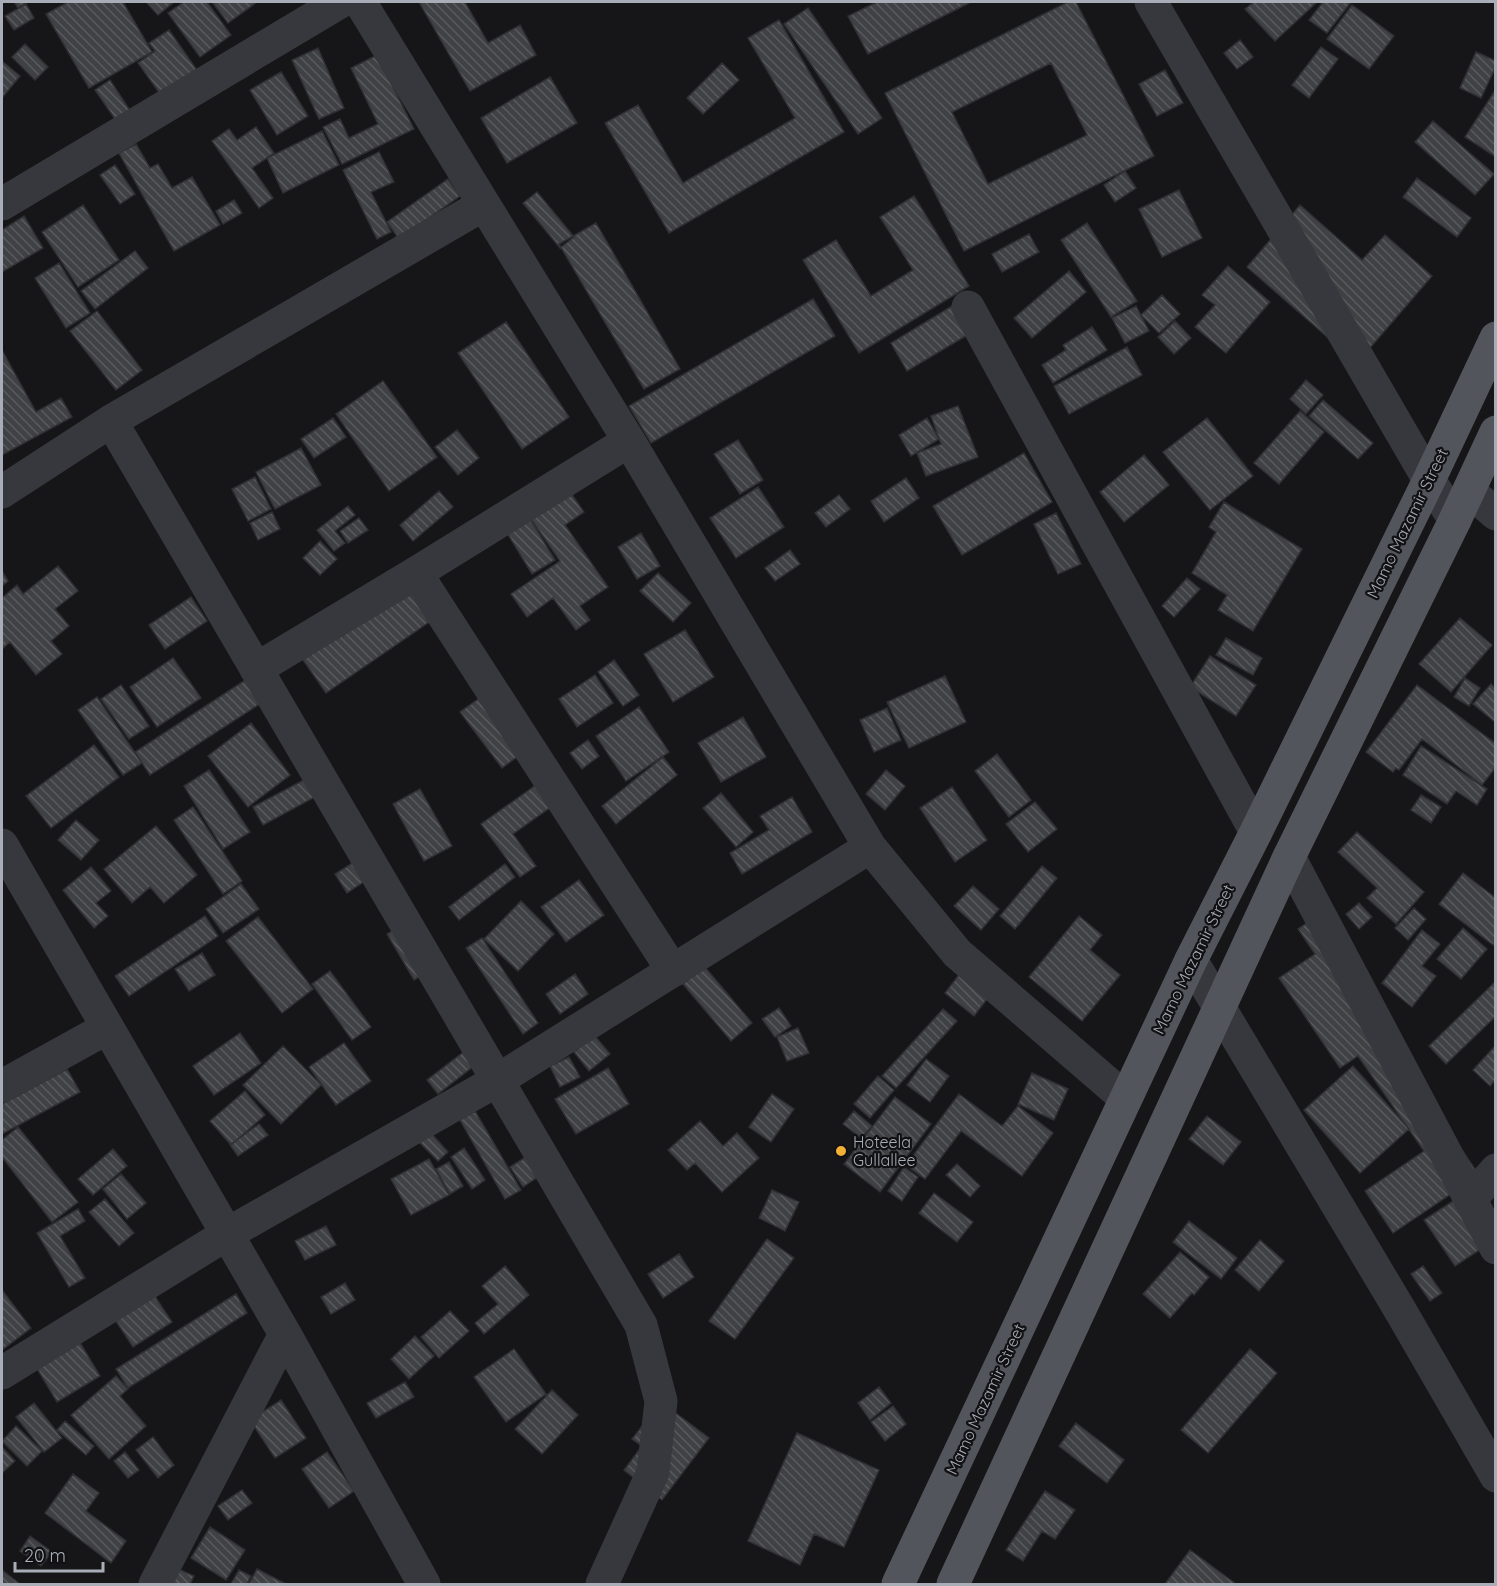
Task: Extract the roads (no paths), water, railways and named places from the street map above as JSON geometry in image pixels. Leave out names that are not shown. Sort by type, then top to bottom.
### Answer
[{"type":"main road","name":"Mamo Mazamir Street","points":[[898,1584],[1191,960],[1429,480],[1496,338]]},
{"type":"main road","points":[[953,1584],[1289,857],[1496,432]]},
{"type":"street","points":[[2,204],[340,2]]},
{"type":"street","points":[[360,2],[629,441],[870,847],[957,953],[1125,1098]]},
{"type":"street","points":[[1151,2],[1429,480],[1455,520]]},
{"type":"street","points":[[2,492],[111,422],[483,205]]},
{"type":"street","points":[[968,308],[1256,832]]},
{"type":"street","points":[[111,422],[641,1325],[661,1401],[653,1472],[602,1584]]},
{"type":"street","points":[[256,669],[629,441]]},
{"type":"street","points":[[1468,490],[1496,514]]},
{"type":"street","points":[[416,573],[673,971]]},
{"type":"street","points":[[2,845],[285,1334],[412,1577]]},
{"type":"street","points":[[2,1373],[227,1234],[498,1080],[870,847]]},
{"type":"street","points":[[1289,857],[1496,1248]]},
{"type":"street","points":[[1191,960],[1218,1010],[1400,1310],[1496,1476]]},
{"type":"street","points":[[2,1086],[107,1028]]},
{"type":"street","points":[[1470,1200],[1496,1170]]},
{"type":"street","points":[[155,1584],[285,1334]]},
{"type":"place","name":"Hoteela Gullallee","points":[[841,1151]]}]
